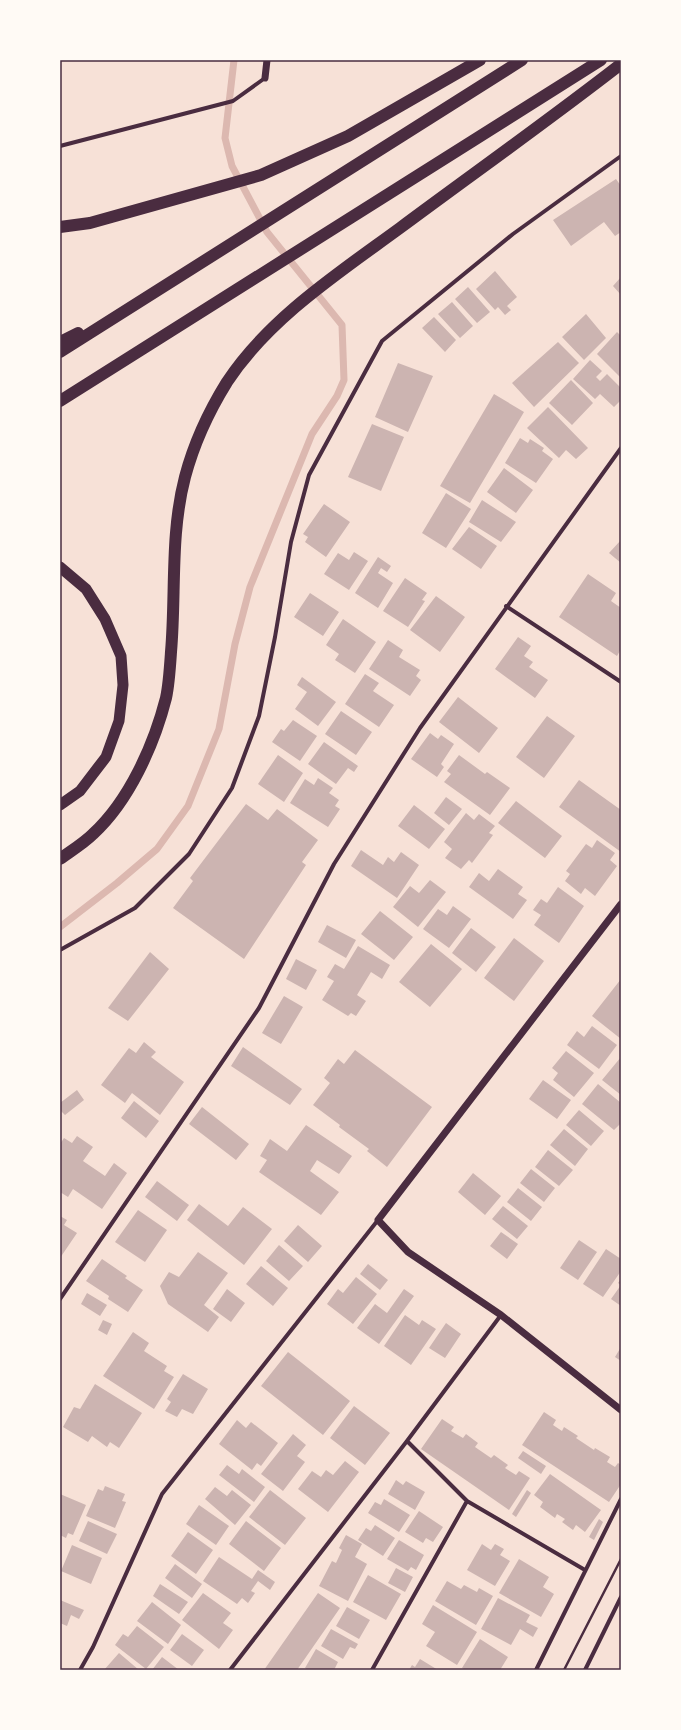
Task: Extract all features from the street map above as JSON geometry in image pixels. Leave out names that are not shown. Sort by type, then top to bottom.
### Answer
[{"type":"highway","points":[[60,227],[90,223],[261,175],[348,136],[480,60]]},
{"type":"highway","points":[[60,352],[522,60]]},
{"type":"highway","points":[[60,401],[601,60]]},
{"type":"highway","points":[[60,858],[94,834],[118,805],[138,772],[154,736],[166,696],[171,651],[177,528],[185,478],[195,446],[209,414],[228,381],[251,351],[296,307],[361,256],[621,64]]},
{"type":"highway","points":[[60,342],[120,314]]},
{"type":"highway","points":[[60,567],[86,589],[105,619],[121,656],[124,686],[119,720],[106,757],[80,791],[60,805]]},
{"type":"street","points":[[60,146],[233,101],[265,78],[266,60]]},
{"type":"street","points":[[60,950],[135,908],[189,854],[232,788],[259,716],[275,637],[291,542],[309,475],[382,342],[513,234],[621,156]]},
{"type":"street","points":[[60,1299],[259,1008],[334,864],[420,728],[506,606],[621,448]]},
{"type":"street","points":[[506,606],[621,682]]},
{"type":"street","points":[[80,1670],[93,1646],[162,1494],[378,1220],[621,904]]},
{"type":"street","points":[[378,1220],[408,1252],[501,1315],[621,1410]]},
{"type":"street","points":[[230,1670],[501,1315]]},
{"type":"street","points":[[407,1440],[468,1501],[585,1570]]},
{"type":"street","points":[[536,1670],[621,1499]]},
{"type":"street","points":[[372,1670],[468,1501]]},
{"type":"street","points":[[585,1670],[619,1605],[621,1597]]},
{"type":"path","points":[[564,1670],[621,1559]]},
{"type":"building","points":[[616,179],[621,186],[621,232],[615,236],[604,222],[571,246],[553,220]]},
{"type":"building","points":[[495,271],[517,297],[507,306],[511,310],[505,315],[498,307],[495,310],[476,289]]},
{"type":"building","points":[[621,277],[621,295],[613,286]]},
{"type":"building","points":[[468,287],[490,312],[477,323],[455,299]]},
{"type":"building","points":[[452,302],[473,326],[460,338],[438,314]]},
{"type":"building","points":[[586,314],[606,338],[584,360],[562,337]]},
{"type":"building","points":[[434,317],[456,340],[445,352],[422,328]]},
{"type":"building","points":[[617,332],[621,336],[621,378],[597,354]]},
{"type":"building","points":[[558,342],[579,363],[534,407],[512,383]]},
{"type":"building","points":[[590,360],[602,371],[596,377],[600,381],[607,374],[621,388],[621,400],[614,407],[600,394],[595,399],[573,379]]},
{"type":"building","points":[[398,363],[433,376],[408,432],[375,417]]},
{"type":"building","points":[[571,380],[593,403],[572,425],[549,403]]},
{"type":"building","points":[[494,394],[524,412],[470,503],[440,486]]},
{"type":"building","points":[[548,407],[588,448],[576,459],[566,450],[559,458],[527,428]]},
{"type":"building","points":[[372,424],[404,437],[381,491],[348,477]]},
{"type":"building","points":[[520,438],[528,443],[530,439],[544,448],[542,451],[553,459],[536,483],[505,463]]},
{"type":"building","points":[[504,468],[533,490],[516,513],[487,492]]},
{"type":"building","points":[[446,493],[471,509],[446,548],[422,533]]},
{"type":"building","points":[[482,500],[516,522],[501,542],[469,522]]},
{"type":"building","points":[[324,504],[350,522],[326,557],[305,542],[308,537],[303,534]]},
{"type":"building","points":[[469,527],[497,546],[481,569],[452,549]]},
{"type":"building","points":[[621,540],[621,563],[609,553]]},
{"type":"building","points":[[354,552],[368,561],[349,590],[324,574],[338,553],[349,560]]},
{"type":"building","points":[[378,557],[391,566],[387,572],[381,568],[378,573],[393,583],[378,608],[355,593]]},
{"type":"building","points":[[588,574],[616,593],[611,601],[621,608],[621,649],[617,656],[559,617]]},
{"type":"building","points":[[405,578],[427,593],[422,600],[425,601],[408,627],[383,611]]},
{"type":"building","points":[[310,593],[339,612],[323,636],[294,617]]},
{"type":"building","points":[[436,596],[465,617],[440,652],[410,630]]},
{"type":"building","points":[[343,619],[376,642],[355,673],[335,660],[339,654],[326,645]]},
{"type":"building","points":[[518,637],[531,646],[524,656],[533,662],[529,667],[548,680],[535,698],[495,669]]},
{"type":"building","points":[[388,640],[403,650],[399,657],[420,670],[416,676],[421,680],[410,696],[369,669]]},
{"type":"building","points":[[365,674],[379,683],[373,691],[394,705],[379,727],[345,704]]},
{"type":"building","points":[[302,677],[336,702],[318,726],[295,709],[307,692],[297,685]]},
{"type":"building","points":[[458,697],[498,728],[479,753],[439,722]]},
{"type":"building","points":[[341,711],[372,732],[356,755],[325,734]]},
{"type":"building","points":[[547,716],[575,736],[544,778],[516,757]]},
{"type":"building","points":[[293,720],[317,736],[300,761],[272,742],[281,729],[284,731]]},
{"type":"building","points":[[430,733],[438,739],[441,735],[454,744],[441,764],[444,767],[437,777],[411,759]]},
{"type":"building","points":[[324,742],[358,766],[354,772],[348,768],[336,784],[308,764]]},
{"type":"building","points":[[278,755],[303,773],[284,802],[258,784]]},
{"type":"building","points":[[459,755],[485,774],[487,772],[510,788],[490,815],[444,782],[451,774],[447,771]]},
{"type":"building","points":[[318,778],[333,788],[329,793],[339,800],[335,806],[340,809],[328,827],[290,803],[305,779],[314,785]]},
{"type":"building","points":[[579,780],[621,810],[621,852],[559,807]]},
{"type":"building","points":[[446,797],[462,809],[449,825],[434,813]]},
{"type":"building","points":[[516,801],[562,836],[545,858],[498,823]]},
{"type":"building","points":[[246,804],[268,820],[277,809],[318,840],[302,862],[306,865],[244,959],[173,908],[193,881],[190,878]]},
{"type":"building","points":[[414,805],[445,829],[429,849],[398,826]]},
{"type":"building","points":[[466,813],[474,820],[479,814],[495,826],[489,833],[493,835],[472,863],[469,860],[461,869],[445,858],[452,849],[444,842]]},
{"type":"building","points":[[597,840],[615,853],[610,860],[617,866],[595,896],[585,888],[581,894],[565,881],[570,874],[566,871],[586,844],[592,848]]},
{"type":"building","points":[[361,850],[383,865],[388,857],[394,862],[401,852],[419,865],[397,898],[351,866]]},
{"type":"building","points":[[498,869],[523,887],[518,894],[527,900],[513,919],[469,887],[479,873],[489,881]]},
{"type":"building","points":[[430,880],[446,892],[418,927],[393,907],[410,886],[419,893]]},
{"type":"building","points":[[558,887],[584,906],[559,943],[534,925],[541,915],[533,910],[541,899],[547,903]]},
{"type":"building","points":[[453,906],[471,919],[449,948],[423,929],[438,909],[447,915]]},
{"type":"building","points":[[380,911],[413,937],[394,960],[361,934]]},
{"type":"building","points":[[327,925],[356,940],[346,958],[318,942]]},
{"type":"building","points":[[471,928],[496,947],[476,972],[452,953]]},
{"type":"building","points":[[514,938],[544,961],[514,1001],[484,978]]},
{"type":"building","points":[[431,944],[462,969],[430,1007],[399,982]]},
{"type":"building","points":[[358,946],[390,965],[382,979],[371,972],[357,995],[366,1001],[356,1016],[351,1013],[348,1016],[322,1000],[334,981],[327,977],[335,964],[344,969]]},
{"type":"building","points":[[150,952],[169,969],[128,1021],[108,1008]]},
{"type":"building","points":[[296,959],[317,970],[306,990],[286,979]]},
{"type":"building","points":[[621,979],[621,1039],[592,1016]]},
{"type":"building","points":[[284,996],[303,1007],[281,1044],[262,1033]]},
{"type":"building","points":[[592,1026],[617,1045],[599,1069],[567,1045],[577,1031],[584,1037]]},
{"type":"building","points":[[144,1042],[156,1052],[151,1057],[184,1082],[160,1115],[132,1093],[125,1103],[101,1085],[129,1048],[136,1053]]},
{"type":"building","points":[[243,1047],[302,1089],[290,1105],[231,1066]]},
{"type":"building","points":[[355,1050],[432,1107],[387,1167],[367,1151],[369,1149],[339,1127],[340,1125],[313,1105],[330,1083],[324,1078],[338,1059],[344,1064]]},
{"type":"building","points":[[566,1051],[594,1073],[574,1097],[553,1080],[558,1073],[552,1068]]},
{"type":"building","points":[[621,1057],[621,1095],[602,1080]]},
{"type":"building","points":[[543,1080],[571,1100],[557,1119],[529,1099]]},
{"type":"building","points":[[598,1084],[621,1103],[621,1123],[614,1130],[582,1104]]},
{"type":"building","points":[[77,1090],[84,1100],[65,1115],[60,1110],[60,1103]]},
{"type":"building","points":[[134,1101],[159,1121],[146,1138],[121,1118]]},
{"type":"building","points":[[202,1107],[249,1144],[236,1160],[189,1124]]},
{"type":"building","points":[[579,1110],[604,1131],[591,1146],[566,1125]]},
{"type":"building","points":[[306,1125],[352,1156],[339,1174],[317,1160],[310,1171],[339,1192],[321,1215],[259,1172],[267,1160],[260,1156],[270,1139],[287,1151]]},
{"type":"building","points":[[564,1129],[588,1149],[575,1166],[550,1145]]},
{"type":"building","points":[[77,1136],[93,1147],[83,1161],[105,1176],[114,1163],[127,1173],[102,1209],[73,1189],[68,1197],[60,1192],[60,1144],[64,1138],[72,1143]]},
{"type":"building","points":[[548,1150],[573,1170],[559,1186],[535,1167]]},
{"type":"building","points":[[531,1169],[555,1188],[544,1202],[520,1183]]},
{"type":"building","points":[[473,1173],[501,1196],[485,1215],[458,1192]]},
{"type":"building","points":[[157,1181],[189,1205],[177,1221],[145,1197]]},
{"type":"building","points":[[518,1188],[542,1207],[531,1221],[507,1202]]},
{"type":"building","points":[[199,1204],[228,1226],[243,1207],[272,1229],[244,1265],[187,1220]]},
{"type":"building","points":[[503,1206],[528,1226],[517,1239],[492,1219]]},
{"type":"building","points":[[138,1210],[167,1230],[145,1262],[115,1242]]},
{"type":"building","points":[[60,1216],[67,1220],[64,1225],[77,1233],[60,1258]]},
{"type":"building","points":[[298,1225],[322,1246],[308,1262],[284,1241]]},
{"type":"building","points":[[501,1232],[518,1244],[507,1259],[490,1246]]},
{"type":"building","points":[[579,1240],[597,1252],[578,1280],[560,1268]]},
{"type":"building","points":[[279,1245],[303,1266],[289,1281],[266,1261]]},
{"type":"building","points":[[606,1249],[621,1259],[621,1271],[603,1297],[583,1284]]},
{"type":"building","points":[[198,1252],[228,1273],[204,1305],[219,1317],[208,1332],[168,1304],[160,1286],[169,1272],[179,1277]]},
{"type":"building","points":[[102,1259],[127,1276],[125,1278],[143,1290],[128,1312],[108,1299],[109,1296],[86,1281]]},
{"type":"building","points":[[368,1264],[388,1280],[380,1290],[360,1274]]},
{"type":"building","points":[[261,1266],[288,1288],[273,1306],[246,1284]]},
{"type":"building","points":[[356,1277],[377,1294],[353,1324],[327,1304],[338,1289],[343,1293]]},
{"type":"building","points":[[621,1285],[621,1306],[611,1299]]},
{"type":"building","points":[[227,1289],[245,1303],[231,1322],[213,1309]]},
{"type":"building","points":[[404,1289],[414,1296],[379,1344],[357,1328],[375,1304],[387,1313]]},
{"type":"building","points":[[87,1293],[107,1305],[100,1316],[81,1304]]},
{"type":"building","points":[[405,1315],[419,1325],[422,1320],[436,1329],[411,1365],[384,1346]]},
{"type":"building","points":[[103,1320],[112,1324],[107,1335],[98,1330]]},
{"type":"building","points":[[446,1323],[461,1334],[445,1358],[429,1348]]},
{"type":"building","points":[[133,1332],[149,1343],[144,1351],[167,1366],[164,1371],[174,1377],[154,1409],[103,1376]]},
{"type":"building","points":[[621,1347],[621,1361],[615,1357]]},
{"type":"building","points":[[288,1352],[350,1401],[323,1435],[261,1386]]},
{"type":"building","points":[[183,1374],[208,1389],[193,1414],[182,1409],[177,1417],[165,1411],[171,1402],[167,1399]]},
{"type":"building","points":[[95,1384],[142,1413],[119,1448],[110,1442],[107,1447],[92,1436],[88,1442],[63,1427],[74,1407],[80,1409]]},
{"type":"building","points":[[354,1406],[390,1433],[365,1465],[330,1438]]},
{"type":"building","points":[[544,1412],[556,1420],[553,1425],[562,1431],[564,1427],[578,1436],[576,1438],[594,1450],[595,1448],[610,1457],[607,1462],[615,1467],[618,1463],[621,1465],[621,1484],[609,1502],[522,1445]]},
{"type":"building","points":[[442,1419],[454,1427],[451,1431],[463,1438],[466,1434],[478,1443],[475,1447],[491,1458],[494,1455],[508,1465],[505,1468],[516,1475],[519,1471],[530,1478],[509,1510],[421,1449]]},
{"type":"building","points":[[237,1420],[246,1428],[251,1422],[278,1443],[261,1466],[257,1463],[252,1470],[219,1444]]},
{"type":"building","points":[[293,1434],[306,1445],[297,1456],[305,1462],[283,1491],[261,1474]]},
{"type":"building","points":[[523,1451],[546,1466],[541,1474],[518,1458]]},
{"type":"building","points":[[345,1461],[359,1472],[328,1512],[298,1489],[312,1471],[321,1477],[326,1470],[333,1475]]},
{"type":"building","points":[[227,1465],[239,1474],[242,1469],[265,1487],[254,1502],[219,1475]]},
{"type":"building","points":[[550,1474],[601,1510],[585,1532],[576,1525],[573,1530],[562,1522],[565,1519],[557,1514],[555,1518],[540,1507],[543,1502],[534,1495]]},
{"type":"building","points":[[396,1480],[403,1485],[406,1481],[425,1492],[415,1510],[388,1494]]},
{"type":"building","points":[[105,1486],[125,1494],[122,1501],[126,1502],[115,1528],[86,1516],[98,1489],[103,1491]]},
{"type":"building","points":[[215,1487],[227,1496],[232,1490],[251,1505],[235,1525],[205,1499]]},
{"type":"building","points":[[270,1490],[306,1518],[285,1545],[249,1517]]},
{"type":"building","points":[[527,1490],[531,1493],[516,1517],[512,1514]]},
{"type":"building","points":[[60,1494],[86,1505],[73,1535],[68,1533],[66,1538],[60,1535]]},
{"type":"building","points":[[384,1499],[410,1515],[399,1532],[368,1513],[375,1502],[381,1505]]},
{"type":"building","points":[[199,1505],[229,1526],[216,1545],[186,1524]]},
{"type":"building","points":[[419,1511],[443,1527],[433,1542],[426,1538],[423,1543],[405,1532]]},
{"type":"building","points":[[599,1519],[603,1522],[594,1540],[589,1537]]},
{"type":"building","points":[[88,1521],[117,1534],[107,1554],[79,1541]]},
{"type":"building","points":[[246,1521],[281,1548],[264,1571],[229,1544]]},
{"type":"building","points":[[375,1525],[395,1538],[383,1556],[358,1540],[366,1528],[371,1531]]},
{"type":"building","points":[[188,1532],[213,1550],[196,1574],[171,1556]]},
{"type":"building","points":[[346,1535],[362,1544],[355,1557],[367,1564],[348,1601],[319,1586],[332,1561],[336,1563],[342,1550],[339,1548]]},
{"type":"building","points":[[399,1540],[424,1555],[416,1570],[411,1567],[408,1571],[387,1559]]},
{"type":"building","points":[[482,1544],[491,1550],[495,1544],[504,1549],[500,1555],[510,1561],[495,1586],[467,1570]]},
{"type":"building","points":[[72,1545],[102,1558],[91,1584],[61,1571]]},
{"type":"building","points":[[219,1557],[252,1579],[258,1570],[275,1582],[270,1590],[258,1581],[251,1591],[255,1593],[248,1603],[242,1598],[237,1604],[203,1581]]},
{"type":"building","points":[[519,1559],[549,1577],[543,1587],[554,1594],[541,1617],[499,1593]]},
{"type":"building","points":[[175,1564],[202,1584],[192,1598],[165,1578]]},
{"type":"building","points":[[396,1568],[413,1577],[405,1592],[388,1583]]},
{"type":"building","points":[[368,1575],[401,1594],[386,1620],[353,1602]]},
{"type":"building","points":[[447,1581],[461,1589],[464,1585],[477,1592],[479,1588],[493,1596],[476,1625],[435,1601]]},
{"type":"building","points":[[160,1584],[188,1602],[179,1614],[153,1596]]},
{"type":"building","points":[[203,1593],[231,1613],[223,1623],[233,1630],[219,1649],[182,1620]]},
{"type":"building","points":[[318,1593],[340,1608],[297,1670],[264,1670]]},
{"type":"building","points":[[498,1598],[530,1615],[526,1622],[538,1628],[533,1637],[520,1629],[511,1645],[481,1629]]},
{"type":"building","points":[[60,1600],[84,1610],[79,1619],[71,1615],[67,1626],[60,1623]]},
{"type":"building","points":[[152,1602],[181,1625],[168,1644],[137,1621]]},
{"type":"building","points":[[433,1605],[477,1632],[457,1665],[426,1646],[435,1632],[422,1624]]},
{"type":"building","points":[[347,1607],[370,1620],[359,1639],[336,1626]]},
{"type":"building","points":[[137,1626],[164,1647],[146,1669],[115,1645],[123,1634],[128,1637]]},
{"type":"building","points":[[331,1629],[358,1644],[355,1649],[350,1647],[343,1659],[321,1646]]},
{"type":"building","points":[[182,1634],[204,1650],[192,1666],[170,1650]]},
{"type":"building","points":[[480,1639],[508,1657],[500,1670],[466,1670],[462,1668]]},
{"type":"building","points":[[316,1649],[338,1662],[334,1670],[308,1670],[305,1668]]},
{"type":"building","points":[[119,1653],[139,1670],[104,1670]]},
{"type":"building","points":[[162,1657],[179,1670],[152,1670]]},
{"type":"building","points":[[420,1659],[438,1670],[409,1670],[412,1665],[415,1667]]},
{"type":"waterway","points":[[60,927],[117,883],[157,849],[188,806],[219,729],[235,644],[250,587],[312,434],[337,396],[344,380],[342,325],[267,232],[232,166],[225,138],[234,60]]}]
